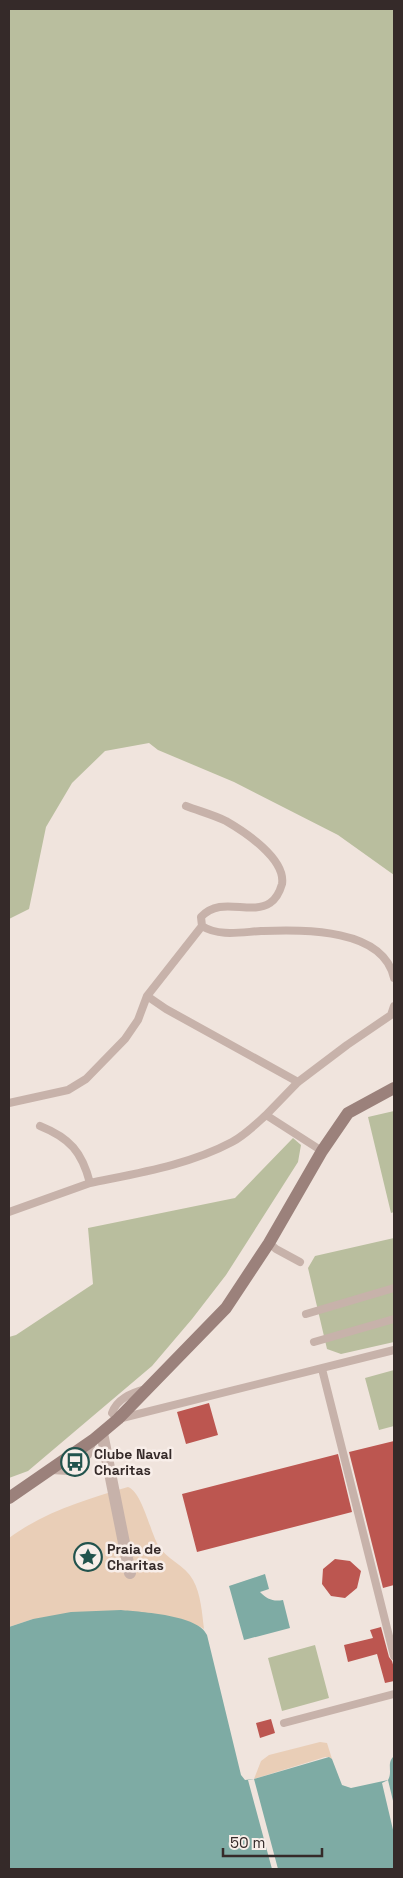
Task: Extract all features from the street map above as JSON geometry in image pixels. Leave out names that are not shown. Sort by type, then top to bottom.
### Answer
[{"type":"street","points":[[9,1498],[98,1436],[118,1419],[226,1308],[270,1243],[322,1151],[348,1113],[394,1088]]},
{"type":"street","points":[[98,1436],[130,1573]]},
{"type":"lane","points":[[9,1103],[68,1090],[86,1079],[125,1039],[138,1020],[147,996],[202,926],[201,917],[208,910],[222,906],[258,907],[270,903],[280,891],[283,878],[278,863],[260,844],[226,821],[186,806]]},
{"type":"lane","points":[[202,926],[209,931],[221,933],[282,930],[330,933],[362,941],[379,951],[392,968],[394,978]]},
{"type":"lane","points":[[147,996],[166,1009],[298,1082]]},
{"type":"lane","points":[[9,1212],[90,1184],[198,1157],[232,1142],[266,1115],[298,1082],[391,1014],[394,1006]]},
{"type":"lane","points":[[266,1115],[322,1151]]},
{"type":"lane","points":[[40,1126],[58,1133],[73,1147],[86,1168],[90,1184]]},
{"type":"lane","points":[[270,1243],[276,1250],[300,1262]]},
{"type":"lane","points":[[306,1314],[394,1288]]},
{"type":"lane","points":[[314,1342],[394,1320]]},
{"type":"lane","points":[[118,1419],[394,1350]]},
{"type":"lane","points":[[322,1368],[394,1656]]},
{"type":"lane","points":[[284,1723],[394,1694]]},
{"type":"green space","points":[[9,9],[394,9],[394,875],[338,835],[234,782],[158,750],[149,743],[105,751],[72,783],[46,827],[29,909],[9,919]]},
{"type":"green space","points":[[394,1111],[394,1212],[391,1213],[368,1117]]},
{"type":"green space","points":[[293,1138],[301,1145],[298,1162],[226,1275],[192,1319],[152,1366],[28,1471],[9,1478],[9,1337],[16,1335],[93,1284],[88,1228],[235,1198]]},
{"type":"green space","points":[[394,1238],[394,1342],[341,1354],[327,1349],[308,1268],[315,1256]]},
{"type":"green space","points":[[394,1370],[394,1426],[379,1430],[365,1378]]},
{"type":"green space","points":[[315,1645],[329,1698],[282,1711],[268,1658]]},
{"type":"sand","name":"Praia de Charitas","points":[[128,1487],[133,1490],[142,1504],[158,1545],[193,1580],[202,1611],[204,1629],[199,1626],[33,1619],[9,1627],[9,1538],[51,1514]]},
{"type":"sand","points":[[320,1742],[327,1743],[332,1759],[325,1757],[254,1779],[261,1761],[269,1755]]},
{"type":"water","points":[[265,1574],[269,1589],[260,1592],[270,1599],[276,1601],[283,1600],[290,1628],[244,1640],[229,1586]]},
{"type":"water","points":[[121,1610],[182,1619],[202,1628],[207,1635],[241,1775],[245,1780],[329,1757],[332,1759],[342,1785],[351,1788],[388,1780],[390,1762],[394,1756],[394,1869],[9,1869],[9,1627],[33,1619],[71,1612]]},
{"type":"pier","points":[[254,1779],[278,1869],[272,1869],[248,1780]]},
{"type":"pier","points":[[388,1780],[394,1805],[394,1834],[382,1783]]},
{"type":"building","points":[[209,1403],[218,1435],[186,1444],[177,1412]]},
{"type":"building","points":[[394,1441],[394,1585],[383,1588],[349,1452]]},
{"type":"building","points":[[338,1454],[352,1512],[197,1552],[182,1494]]},
{"type":"building","points":[[335,1559],[350,1561],[361,1571],[357,1588],[345,1598],[331,1596],[322,1584],[323,1569]]},
{"type":"building","points":[[381,1627],[394,1668],[394,1681],[385,1683],[377,1654],[348,1662],[344,1645],[373,1638],[370,1630]]},
{"type":"building","points":[[271,1719],[275,1733],[260,1738],[256,1723]]},
{"type":"place","name":"Clube Naval Charitas","points":[[75,1462]]},
{"type":"place","name":"Praia de Charitas","points":[[88,1557]]}]
